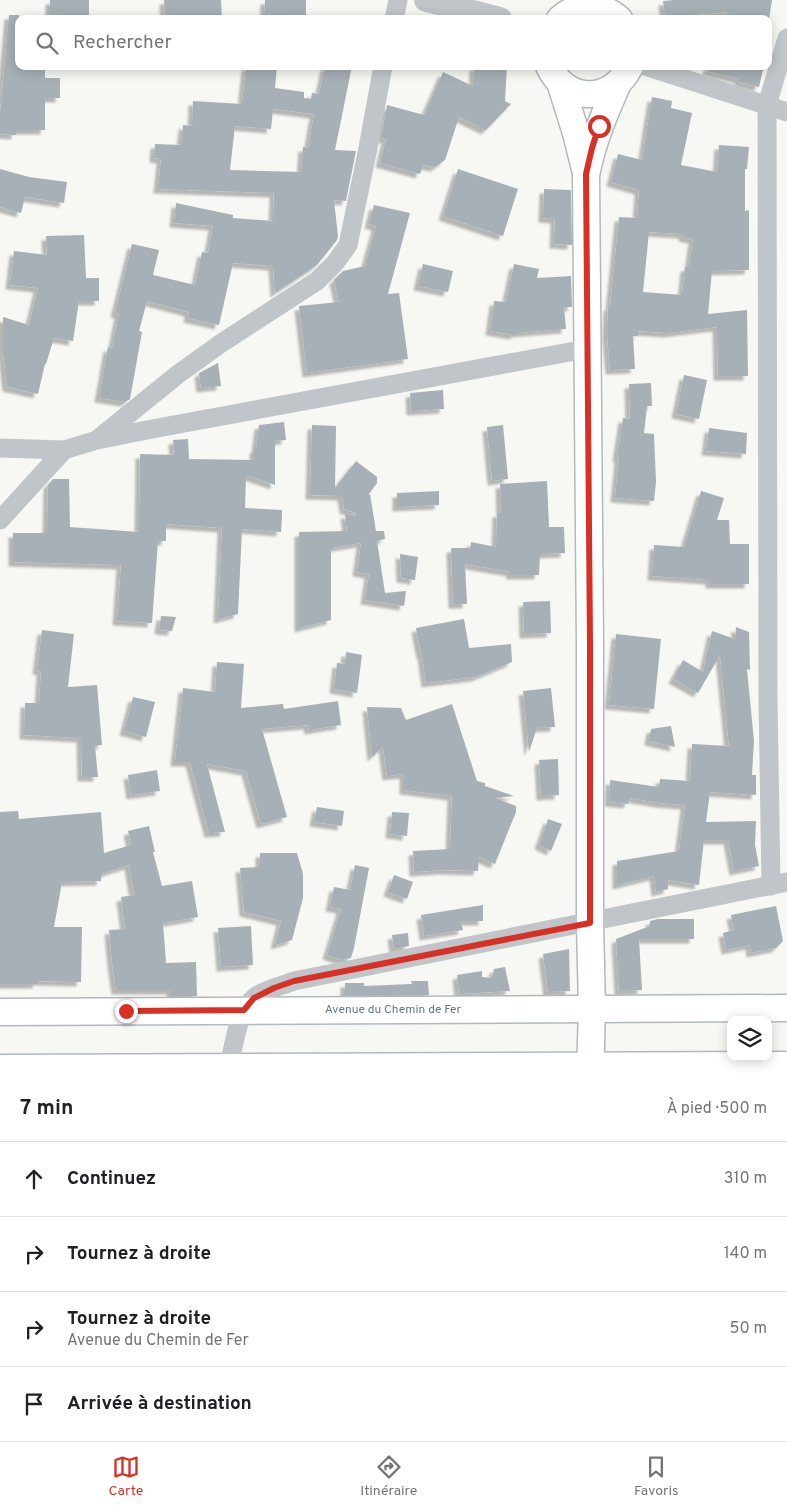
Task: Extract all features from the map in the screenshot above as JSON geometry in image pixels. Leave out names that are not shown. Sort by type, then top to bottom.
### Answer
[{"type":"main road","points":[[620,0],[622,15]]},
{"type":"main road","points":[[572,10],[588,7],[598,8],[614,15]]},
{"type":"main road","points":[[554,74],[573,91],[589,94],[605,92],[624,75]]},
{"type":"main road","points":[[554,74],[576,133],[586,174]]},
{"type":"main road","points":[[590,1071],[592,1009],[586,174],[599,126],[624,75]]},
{"type":"main road","name":"Avenue du Chemin de Fer","points":[[0,1012],[787,1008]]},
{"type":"main road","points":[[0,1068],[148,1072],[590,1071],[787,1065]]},
{"type":"street","points":[[395,15],[398,0]]},
{"type":"street","points":[[426,0],[484,15]]},
{"type":"street","points":[[228,1072],[234,1041],[244,1010],[254,998],[294,981],[779,884],[768,698],[767,105],[787,38]]},
{"type":"street","points":[[97,440],[177,375],[220,344],[317,281],[335,263],[348,245],[382,70]]},
{"type":"street","points":[[658,70],[787,112]]},
{"type":"street","points":[[0,448],[64,450],[97,440],[586,349]]},
{"type":"street","points":[[0,520],[64,450]]},
{"type":"building","points":[[50,0],[89,0],[89,15],[50,15]]},
{"type":"building","points":[[164,0],[221,0],[222,15],[165,15]]},
{"type":"building","points":[[265,0],[306,0],[306,15],[264,15]]},
{"type":"building","points":[[772,0],[770,15],[727,15],[727,12],[696,15],[665,15],[663,1]]},
{"type":"building","points":[[9,15],[15,15],[15,70],[45,70],[45,78],[60,78],[60,98],[45,98],[45,130],[16,130],[16,135],[0,134],[0,114]]},
{"type":"building","points":[[246,70],[277,70],[275,88],[304,92],[304,98],[311,99],[312,93],[319,94],[324,70],[351,70],[335,150],[356,151],[346,201],[334,200],[337,240],[317,265],[275,293],[273,266],[233,263],[219,325],[188,318],[189,312],[147,301],[139,331],[142,332],[130,399],[125,402],[99,398],[108,347],[112,348],[119,314],[115,313],[132,244],[159,250],[153,275],[195,285],[202,252],[208,253],[213,226],[174,223],[176,203],[233,215],[233,218],[273,221],[274,193],[158,189],[161,159],[154,158],[155,144],[181,145],[183,125],[192,126],[193,101],[242,104]],"holes":[[[273,109],[314,114],[308,148],[303,147],[301,172],[230,170],[235,126],[271,129]]]},
{"type":"building","points":[[474,70],[507,70],[505,101],[511,104],[486,130],[459,117],[445,160],[435,167],[423,165],[420,174],[380,163],[386,139],[381,138],[387,105],[424,115],[443,72],[473,86]]},
{"type":"building","points":[[763,70],[759,87],[739,82],[739,79],[707,71]]},
{"type":"building","points":[[652,97],[672,101],[671,108],[692,113],[681,165],[717,172],[719,145],[749,147],[747,169],[745,169],[745,211],[749,210],[749,270],[712,271],[708,314],[747,310],[748,376],[718,376],[717,327],[668,333],[638,331],[638,336],[633,336],[635,369],[610,370],[607,335],[608,307],[610,307],[619,217],[637,218],[639,190],[611,182],[618,154],[642,160]],"holes":[[[649,232],[683,234],[683,237],[693,239],[689,267],[685,267],[682,295],[643,292]]]},
{"type":"building","points":[[0,169],[29,177],[67,182],[64,203],[25,197],[21,213],[0,207]]},
{"type":"building","points":[[458,169],[518,189],[503,236],[443,216]]},
{"type":"building","points":[[544,189],[571,190],[572,245],[554,244],[555,219],[543,218]]},
{"type":"building","points":[[374,205],[410,213],[388,294],[399,293],[408,359],[307,373],[299,306],[339,302],[334,280],[343,271],[365,266],[376,226],[369,224]]},
{"type":"building","points":[[84,235],[86,278],[99,278],[99,301],[79,301],[73,341],[54,338],[45,364],[38,394],[7,387],[3,352],[3,317],[29,325],[38,288],[10,285],[14,251],[47,255],[46,236]]},
{"type":"building","points":[[423,264],[453,271],[448,292],[418,286]]},
{"type":"building","points":[[514,264],[539,269],[537,278],[571,276],[572,307],[564,307],[566,329],[515,333],[515,335],[490,331],[494,301],[506,302]]},
{"type":"building","points":[[218,363],[221,386],[201,388],[199,373]]},
{"type":"building","points":[[684,375],[707,380],[699,419],[676,414]]},
{"type":"building","points":[[651,383],[652,406],[647,406],[644,433],[654,434],[656,482],[654,501],[615,498],[619,458],[617,457],[623,418],[630,419],[629,384]]},
{"type":"building","points":[[443,390],[444,409],[411,411],[410,393]]},
{"type":"building","points":[[284,422],[286,440],[275,441],[275,485],[246,475],[245,508],[282,510],[282,516],[281,532],[242,529],[238,614],[218,619],[222,528],[166,524],[166,541],[158,541],[152,623],[117,621],[121,565],[13,562],[13,533],[47,533],[48,485],[53,479],[69,479],[70,527],[139,532],[140,454],[174,455],[173,440],[188,439],[189,459],[254,460],[254,449],[256,449],[259,425]]},
{"type":"building","points":[[312,425],[336,426],[335,488],[356,461],[377,477],[377,483],[368,495],[370,494],[376,531],[384,531],[385,539],[377,541],[385,593],[406,591],[404,606],[365,600],[369,574],[357,572],[361,543],[331,548],[331,620],[299,628],[299,532],[347,531],[345,514],[356,515],[356,513],[344,509],[342,496],[310,495]]},
{"type":"building","points":[[503,425],[508,479],[492,481],[487,427]]},
{"type":"building","points":[[709,428],[747,433],[746,454],[706,451]]},
{"type":"building","points":[[547,481],[549,527],[564,527],[565,553],[540,554],[539,575],[511,575],[511,572],[465,564],[467,604],[453,604],[451,548],[470,548],[471,542],[496,547],[497,513],[501,513],[500,484]]},
{"type":"building","points":[[439,491],[439,505],[397,507],[397,493]]},
{"type":"building","points":[[701,491],[724,498],[717,520],[729,520],[730,544],[749,544],[749,584],[710,584],[710,580],[652,576],[654,545],[684,547]]},
{"type":"building","points":[[400,554],[418,557],[415,580],[401,578]]},
{"type":"building","points":[[550,601],[551,633],[524,634],[523,602]]},
{"type":"building","points":[[161,616],[176,617],[172,631],[159,630]]},
{"type":"building","points":[[464,619],[469,648],[511,644],[512,662],[476,677],[426,683],[416,628]]},
{"type":"building","points":[[736,627],[749,632],[750,670],[747,669],[754,741],[752,775],[756,775],[756,795],[710,792],[706,822],[756,821],[755,845],[759,866],[734,871],[728,840],[704,840],[699,885],[668,880],[668,889],[656,892],[654,876],[617,885],[617,861],[679,851],[685,805],[630,798],[628,804],[609,802],[610,780],[659,787],[660,779],[690,781],[692,744],[729,746],[720,655],[698,693],[673,679],[683,660],[703,672],[712,631],[735,639]]},
{"type":"building","points":[[42,630],[74,634],[68,687],[97,685],[102,745],[95,746],[98,777],[82,777],[81,738],[24,735],[25,703],[39,703],[41,671],[37,670]]},
{"type":"building","points":[[616,634],[661,639],[654,709],[609,705]]},
{"type":"building","points":[[346,652],[362,655],[357,693],[334,689],[337,663],[345,664]]},
{"type":"building","points":[[217,662],[244,664],[241,708],[283,704],[284,709],[338,701],[341,725],[309,730],[308,725],[262,729],[287,817],[261,824],[246,771],[207,764],[225,832],[209,833],[190,762],[175,762],[183,688],[215,692]]},
{"type":"building","points":[[551,688],[555,727],[538,728],[538,725],[529,752],[523,691]]},
{"type":"building","points":[[133,697],[155,702],[146,737],[124,731]]},
{"type":"building","points":[[452,704],[477,781],[485,783],[485,786],[514,796],[495,798],[516,806],[516,812],[495,864],[479,857],[478,871],[445,870],[414,872],[413,851],[450,849],[452,796],[404,790],[404,774],[387,776],[383,747],[372,757],[367,707],[401,708],[406,720]]},
{"type":"building","points":[[671,726],[675,747],[649,741],[651,729]]},
{"type":"building","points":[[558,759],[559,795],[541,796],[539,760]]},
{"type":"building","points":[[157,770],[160,791],[131,795],[128,775]]},
{"type":"building","points":[[317,807],[344,811],[342,826],[314,822]]},
{"type":"building","points":[[18,811],[19,819],[101,812],[104,853],[131,845],[128,831],[149,826],[155,852],[153,852],[162,886],[192,881],[198,917],[163,923],[166,963],[196,962],[197,996],[171,996],[171,990],[116,990],[109,930],[125,929],[121,897],[134,895],[129,865],[101,874],[101,881],[62,882],[54,927],[82,927],[81,982],[37,981],[37,984],[0,984],[0,812]]},
{"type":"building","points":[[392,812],[409,813],[407,836],[390,834]]},
{"type":"building","points":[[548,819],[562,824],[551,851],[539,845]]},
{"type":"building","points":[[260,853],[297,853],[303,874],[303,898],[292,940],[275,945],[281,921],[244,912],[240,868],[260,867]]},
{"type":"building","points":[[355,865],[369,868],[354,948],[351,958],[342,960],[327,955],[341,909],[330,907],[334,887],[350,890]]},
{"type":"building","points":[[394,875],[413,882],[407,899],[388,892]]},
{"type":"building","points":[[483,905],[483,921],[461,921],[463,930],[424,936],[421,915]]},
{"type":"building","points":[[776,906],[783,941],[776,948],[751,953],[750,945],[726,950],[723,933],[734,930],[731,915]]},
{"type":"building","points":[[658,919],[694,919],[694,939],[639,939],[642,990],[619,991],[616,939],[650,926],[650,921]]},
{"type":"building","points":[[251,926],[253,965],[221,967],[218,928]]},
{"type":"building","points":[[408,933],[409,946],[394,949],[392,935]]},
{"type":"building","points":[[569,949],[570,991],[548,992],[543,954]]},
{"type":"building","points":[[505,967],[510,991],[459,994],[457,975],[482,971],[482,977],[492,978],[494,969]]},
{"type":"building","points":[[411,981],[428,981],[429,995],[345,995],[345,983],[364,983],[364,986],[412,984]]},
{"type":"route","points":[[126,1011],[244,1010],[254,998],[294,981],[590,923],[586,174],[599,126]]}]
